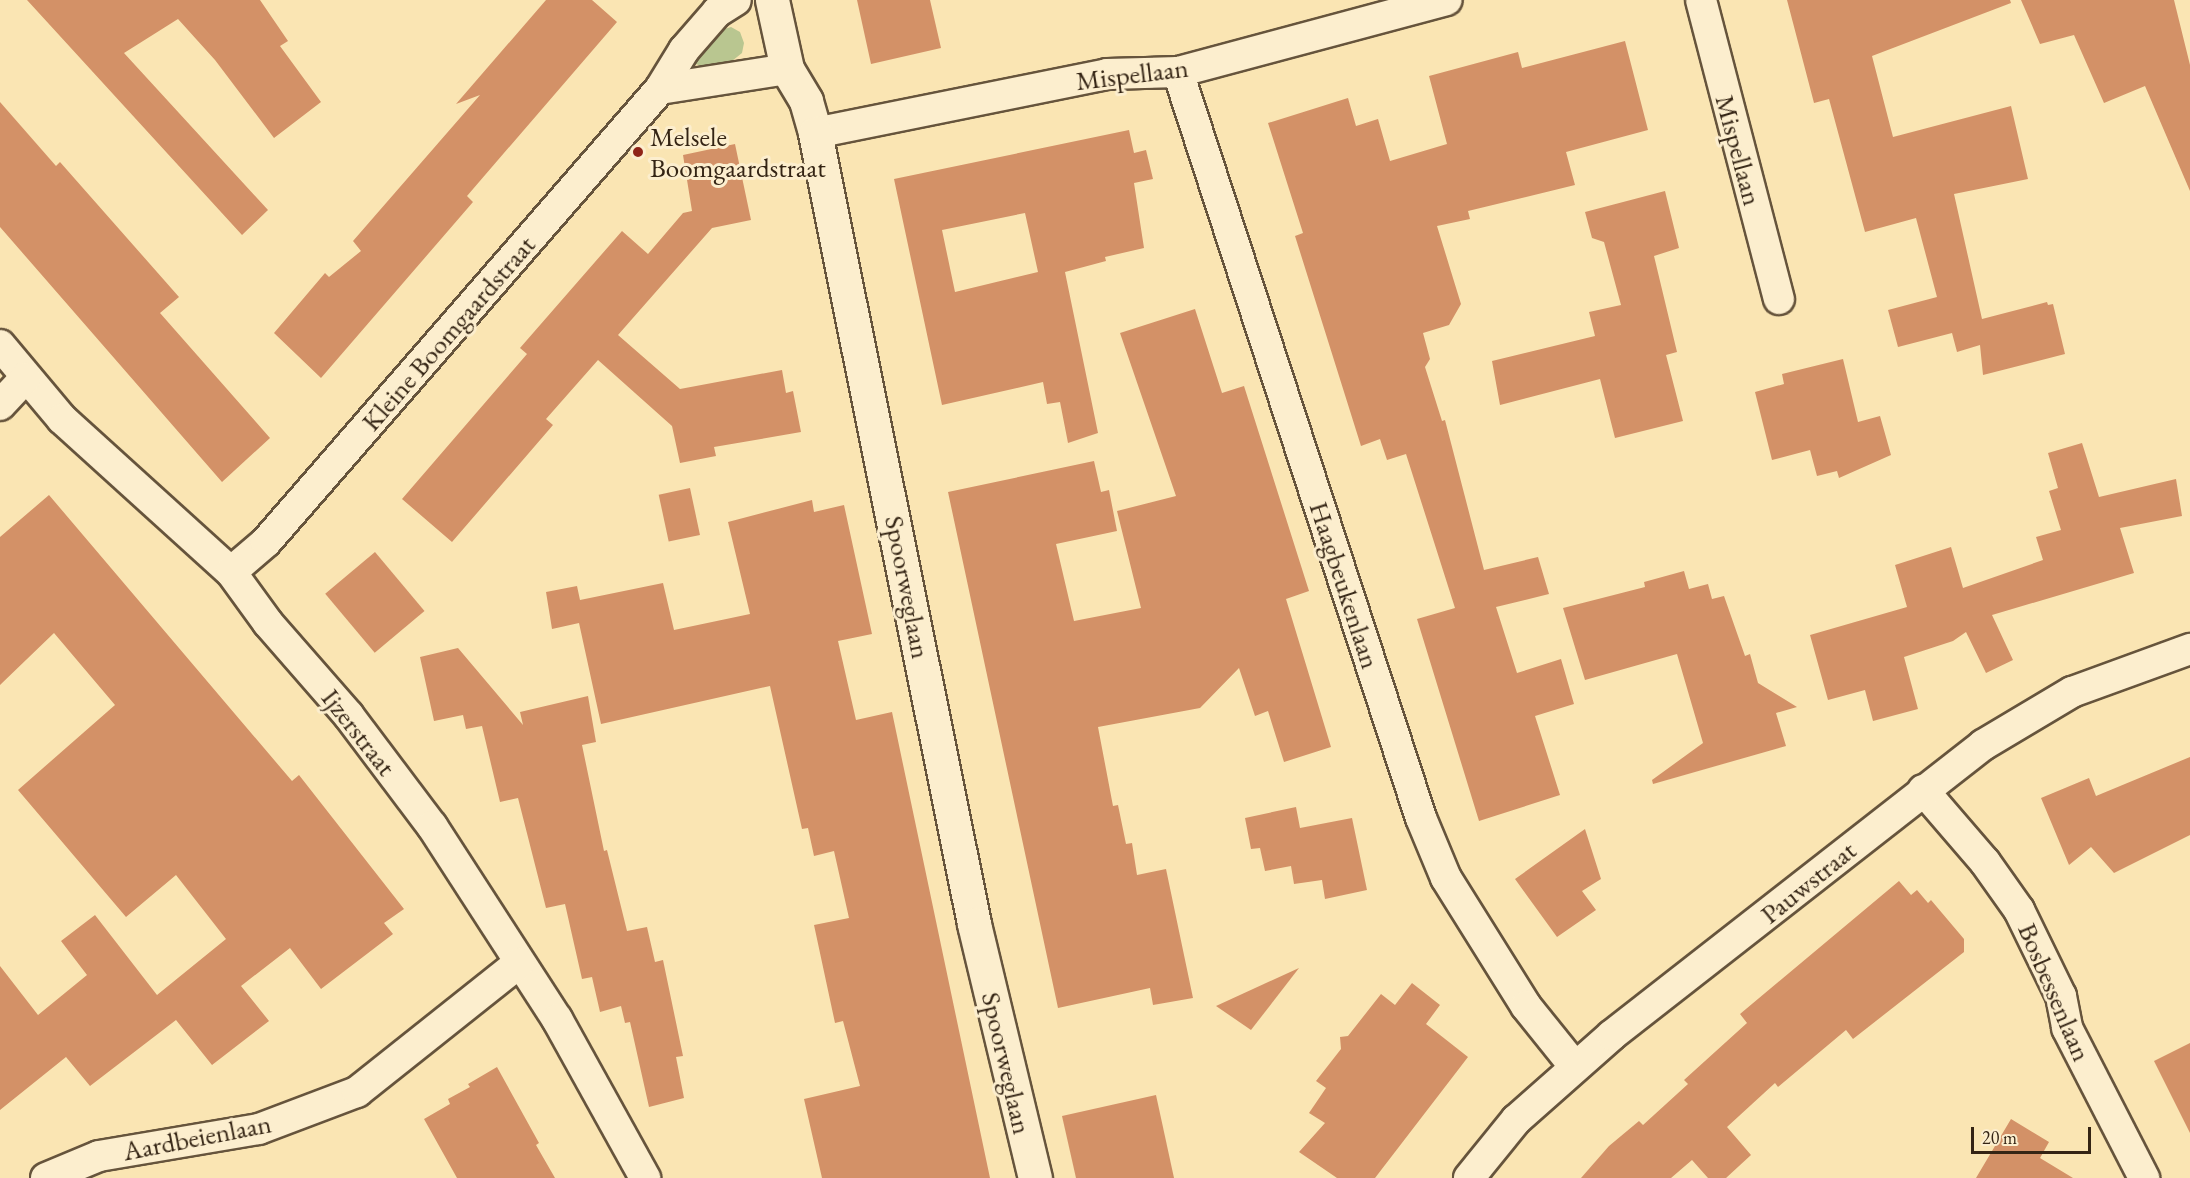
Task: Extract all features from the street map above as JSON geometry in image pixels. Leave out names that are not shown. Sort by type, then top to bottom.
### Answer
[{"type":"street","name":"Kleine Boomgaardstraat","points":[[231,572],[266,543],[660,89],[684,50],[717,12],[736,0]]},
{"type":"street","name":"Spoorweglaan","points":[[772,0],[787,69],[806,101],[815,133],[974,924],[1035,1178]]},
{"type":"street","name":"Mispellaan","points":[[815,133],[895,120],[1107,74],[1178,72],[1446,0]]},
{"type":"street","name":"Mispellaan","points":[[1701,0],[1779,299]]},
{"type":"street","points":[[660,89],[787,69]]},
{"type":"street","name":"Haagbeukenlaan","points":[[1178,72],[1421,819],[1446,878],[1526,1006],[1575,1067]]},
{"type":"street","name":"Ijzerstraat","points":[[0,345],[62,419],[231,572],[432,826],[557,1019],[645,1178]]},
{"type":"street","points":[[0,405],[26,378]]},
{"type":"street","name":"Pauwstraat","points":[[1469,1178],[1516,1120],[1575,1067],[1923,790],[1983,746],[2072,692],[2190,649]]},
{"type":"street","name":"Bosbessenlaan","points":[[1923,790],[1985,862],[2019,910],[2061,996],[2067,1028],[2144,1178]]},
{"type":"street","name":"Aardbeienlaan","points":[[46,1178],[99,1156],[259,1129],[357,1092],[519,963]]},
{"type":"green space","points":[[731,27],[740,32],[744,43],[742,53],[732,61],[704,67],[693,63],[706,42],[718,31]]},
{"type":"building","points":[[27,0],[260,0],[288,41],[280,46],[321,102],[274,138],[215,60],[178,19],[124,53],[268,210],[242,235]]},
{"type":"building","points":[[546,0],[592,0],[617,22],[467,196],[473,202],[321,378],[274,333],[325,273],[329,277],[361,251],[353,241],[480,95],[456,104]]},
{"type":"building","points":[[857,0],[930,0],[941,48],[871,64]]},
{"type":"building","points":[[1787,0],[2010,0],[2011,3],[1872,56],[1893,137],[2011,106],[2028,179],[1954,194],[1982,319],[2047,302],[2048,305],[2053,304],[2065,354],[1983,375],[1980,345],[1957,352],[1952,333],[1898,347],[1888,310],[1937,297],[1916,218],[1865,232],[1829,99],[1814,103]]},
{"type":"building","points":[[2021,0],[2174,0],[2190,65],[2190,191],[2145,86],[2104,103],[2074,35],[2040,44]]},
{"type":"building","points":[[1625,41],[1648,130],[1566,152],[1575,185],[1468,211],[1470,219],[1437,226],[1461,304],[1449,325],[1423,333],[1430,359],[1425,367],[1442,421],[1445,420],[1484,570],[1538,557],[1549,594],[1496,607],[1517,673],[1561,659],[1574,704],[1535,716],[1560,795],[1479,821],[1417,619],[1455,608],[1406,454],[1387,460],[1380,439],[1361,446],[1295,236],[1303,233],[1268,123],[1348,98],[1356,126],[1378,119],[1390,161],[1447,144],[1429,76],[1518,52],[1522,68]]},
{"type":"building","points":[[0,102],[56,166],[60,162],[179,297],[160,313],[270,438],[222,482],[0,227]]},
{"type":"building","points":[[1129,130],[1134,153],[1146,150],[1153,179],[1134,183],[1144,248],[1105,257],[1106,261],[1065,272],[1098,433],[1068,443],[1060,402],[1047,404],[1043,382],[942,405],[894,179]],"holes":[[[1025,213],[1038,272],[955,292],[942,230]]]},
{"type":"building","points":[[735,144],[751,220],[712,228],[618,335],[680,389],[782,370],[786,393],[793,391],[801,432],[714,447],[716,456],[680,463],[672,426],[598,360],[546,419],[553,425],[452,542],[402,499],[527,354],[520,348],[622,231],[648,254],[683,213],[692,211],[683,155]]},
{"type":"building","points":[[1665,191],[1679,248],[1654,256],[1677,352],[1666,355],[1683,421],[1615,438],[1600,379],[1500,405],[1492,361],[1595,336],[1589,312],[1621,305],[1604,242],[1592,238],[1585,212]]},
{"type":"building","points":[[1195,309],[1222,393],[1244,386],[1309,591],[1286,599],[1331,747],[1284,762],[1268,711],[1255,716],[1239,668],[1200,708],[1098,727],[1113,806],[1118,805],[1126,844],[1132,843],[1137,875],[1166,869],[1193,998],[1153,1005],[1150,988],[1058,1008],[948,492],[1094,461],[1101,492],[1109,490],[1117,531],[1056,544],[1074,621],[1141,608],[1117,511],[1176,496],[1120,333]]},
{"type":"building","points":[[1843,359],[1858,422],[1880,416],[1891,455],[1839,478],[1837,471],[1817,476],[1810,450],[1772,460],[1755,392],[1784,384],[1782,374]]},
{"type":"building","points":[[2082,443],[2099,497],[2176,479],[2182,516],[2120,528],[2134,573],[1992,615],[2013,660],[1986,673],[1966,632],[1953,641],[1904,657],[1918,709],[1873,721],[1865,690],[1828,700],[1810,635],[1907,607],[1895,565],[1951,547],[1963,588],[2043,560],[2036,537],[2061,530],[2049,491],[2058,488],[2048,453]]},
{"type":"building","points":[[690,488],[700,535],[669,542],[659,495]]},
{"type":"building","points":[[49,495],[292,781],[299,775],[404,909],[384,923],[393,934],[321,989],[290,948],[241,986],[269,1021],[212,1065],[176,1020],[90,1086],[66,1057],[0,1110],[0,966],[38,1015],[87,975],[61,941],[95,915],[157,995],[226,939],[176,875],[126,917],[18,790],[115,705],[54,633],[0,685],[0,537]]},
{"type":"building","points":[[812,500],[814,512],[844,505],[872,634],[838,641],[856,720],[892,712],[990,1178],[822,1178],[804,1099],[860,1086],[843,1021],[835,1023],[814,925],[849,918],[834,851],[814,856],[808,828],[802,829],[770,686],[601,724],[579,623],[552,629],[546,592],[577,586],[580,600],[663,583],[674,630],[750,614],[728,522]]},
{"type":"building","points":[[375,552],[424,611],[375,653],[325,594]]},
{"type":"building","points":[[1684,571],[1689,589],[1708,584],[1712,599],[1724,596],[1745,656],[1750,654],[1758,683],[1797,707],[1776,713],[1786,746],[1653,784],[1652,780],[1703,743],[1677,654],[1585,680],[1563,608],[1645,587],[1644,582]]},
{"type":"building","points":[[458,648],[523,725],[520,712],[588,696],[596,742],[582,745],[604,851],[607,850],[627,931],[647,927],[655,962],[663,960],[683,1056],[676,1057],[684,1098],[649,1107],[630,1022],[625,1023],[621,1006],[600,1012],[592,977],[582,979],[565,904],[546,908],[518,798],[500,802],[482,726],[466,729],[463,715],[434,721],[420,657]]},
{"type":"building","points":[[2190,757],[2190,835],[2114,873],[2091,847],[2069,865],[2041,798],[2089,778],[2096,796]]},
{"type":"building","points":[[1296,807],[1300,828],[1352,818],[1367,890],[1325,899],[1322,880],[1294,884],[1291,866],[1265,871],[1260,848],[1251,849],[1245,818]]},
{"type":"building","points":[[1585,829],[1601,879],[1582,891],[1596,910],[1557,937],[1515,879]]},
{"type":"building","points":[[1899,881],[1911,895],[1917,890],[1928,903],[1931,900],[1964,939],[1964,952],[1853,1039],[1846,1030],[1778,1087],[1775,1083],[1727,1127],[1751,1155],[1726,1178],[1708,1178],[1692,1160],[1671,1178],[1581,1178],[1609,1146],[1639,1121],[1643,1125],[1688,1084],[1684,1080],[1747,1023],[1740,1014]]},
{"type":"building","points":[[1299,968],[1251,1030],[1216,1006]]},
{"type":"building","points":[[1412,983],[1440,1005],[1426,1024],[1468,1057],[1375,1178],[1337,1178],[1299,1152],[1325,1123],[1309,1113],[1326,1088],[1316,1081],[1341,1049],[1340,1037],[1348,1036],[1381,994],[1395,1005]]},
{"type":"building","points":[[2190,1043],[2190,1133],[2154,1061]]},
{"type":"building","points":[[497,1067],[539,1143],[536,1145],[555,1178],[457,1178],[424,1119],[450,1104],[448,1099],[470,1087],[468,1084]]},
{"type":"building","points":[[1156,1095],[1174,1178],[1076,1178],[1062,1116]]},
{"type":"building","points":[[2011,1119],[2049,1142],[2040,1158],[2073,1178],[1976,1178]]},
{"type":"place","name":"Melsele Boomgaardstraat","points":[[638,152]]}]
